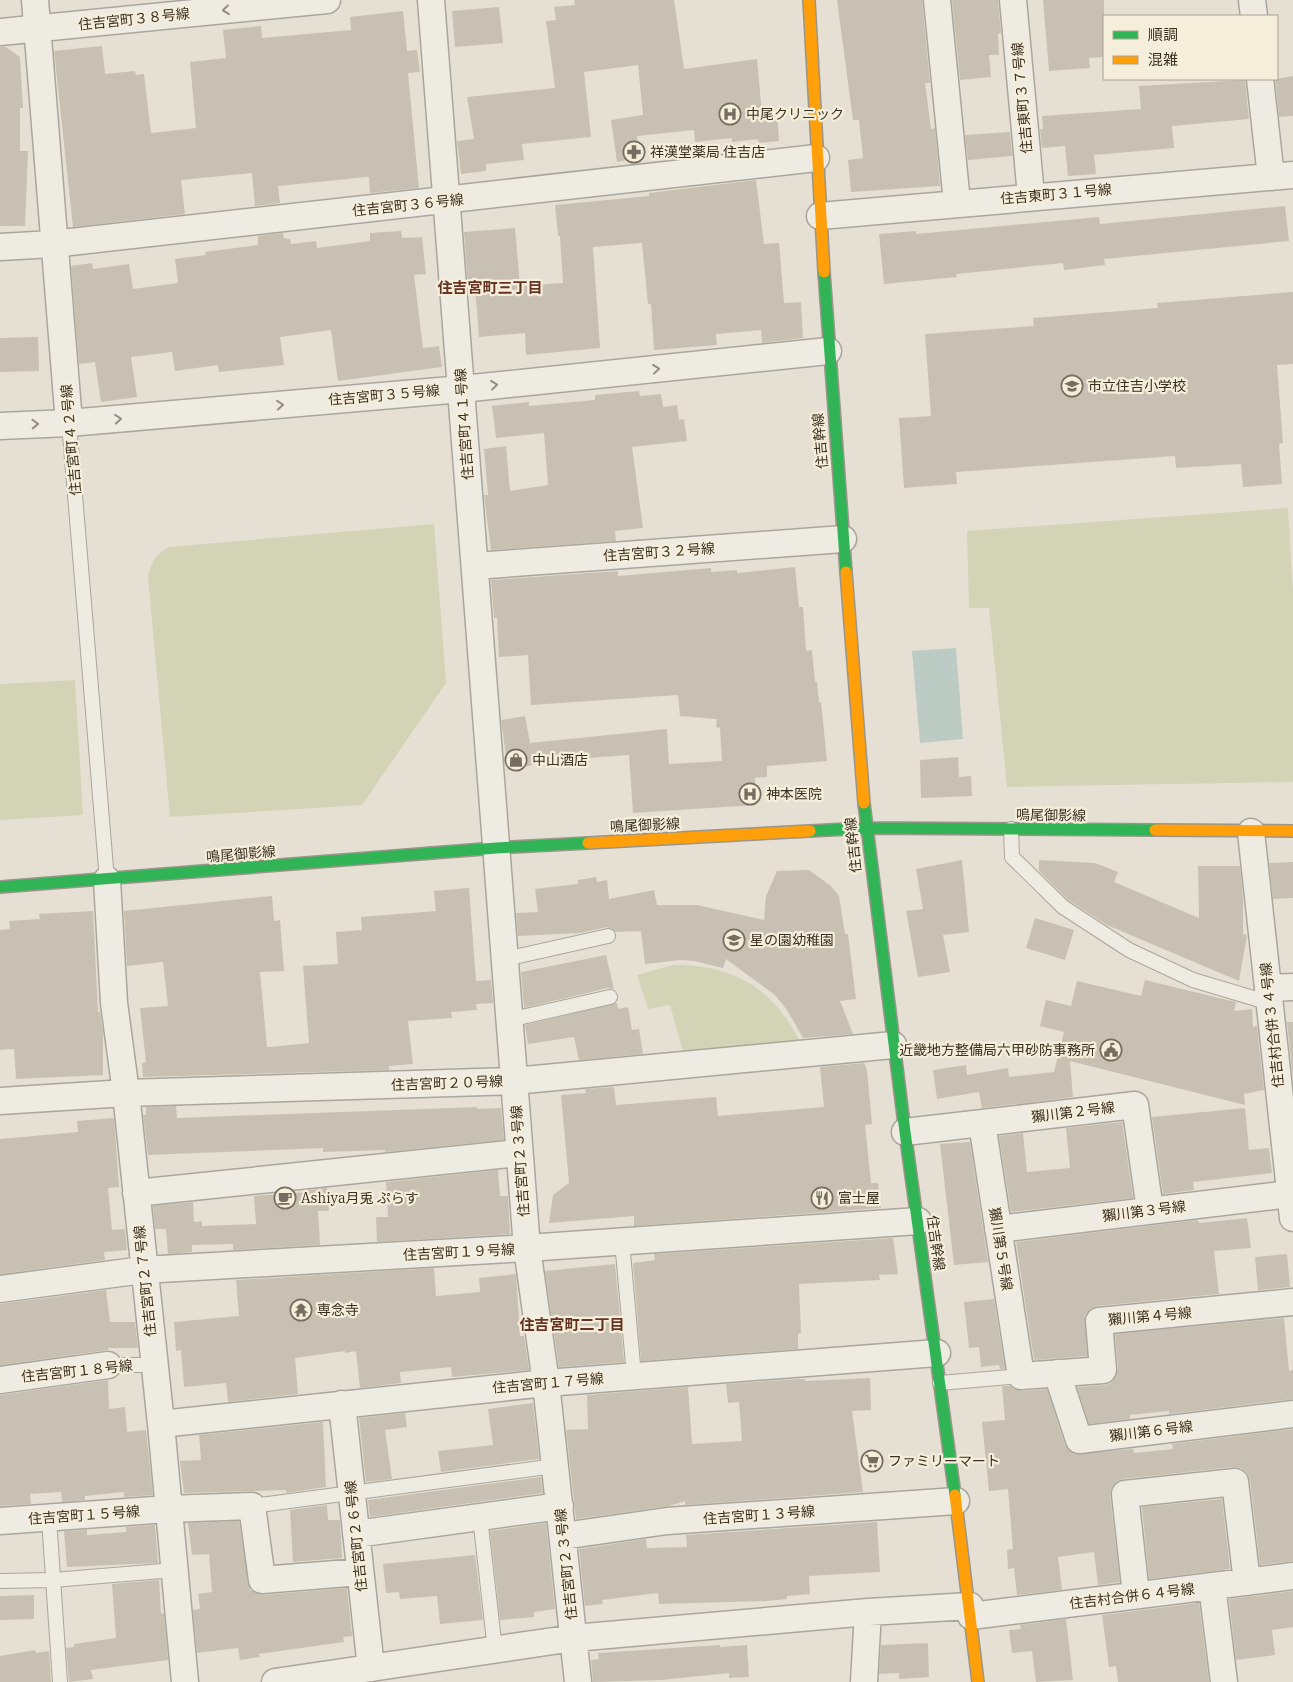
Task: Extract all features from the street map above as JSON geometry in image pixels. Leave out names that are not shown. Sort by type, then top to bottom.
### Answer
[{"type":"street","name":"住吉宮町４２号線","points":[[35,0],[53,244],[70,423]]},
{"type":"street","name":"住吉宮町３８号線","points":[[0,32],[327,0]]},
{"type":"street","name":"住吉宮町４１号線","points":[[431,0],[496,848]]},
{"type":"street","name":"住吉幹線","points":[[808,0],[828,351],[866,828],[893,1046],[956,1501],[978,1682]]},
{"type":"street","points":[[937,0],[957,203]]},
{"type":"street","name":"住吉東町３７号線","points":[[1013,0],[1031,196]]},
{"type":"street","points":[[1252,0],[1254,15]]},
{"type":"street","points":[[1260,80],[1282,176]]},
{"type":"street","name":"住吉宮町３６号線","points":[[0,247],[53,244],[816,158]]},
{"type":"street","name":"住吉東町３１号線","points":[[820,216],[1031,196],[1282,176]]},
{"type":"street","name":"住吉宮町３５号線","points":[[0,426],[70,423],[462,388],[828,351]]},
{"type":"street","name":"住吉宮町３２号線","points":[[475,566],[843,539]]},
{"type":"street","name":"鳴尾御影線","points":[[0,887],[496,848],[866,828],[1293,832]]},
{"type":"street","name":"住吉村合併３４号線","points":[[1251,832],[1277,993],[1287,1104],[1292,1206]]},
{"type":"street","name":"住吉宮町２３号線","points":[[496,848],[527,1248],[546,1383],[578,1682]]},
{"type":"street","name":"住吉宮町２７号線","points":[[107,880],[114,1003],[126,1093],[143,1270],[161,1424],[184,1682]]},
{"type":"street","name":"住吉宮町２０号線","points":[[0,1101],[126,1093],[514,1081],[893,1046]]},
{"type":"street","name":"獺川第２号線","points":[[905,1132],[1136,1105],[1150,1210]]},
{"type":"street","name":"獺川第５号線","points":[[982,1122],[1021,1376]]},
{"type":"street","points":[[136,1193],[519,1153]]},
{"type":"street","name":"獺川第３号線","points":[[998,1229],[1150,1210],[1292,1206]]},
{"type":"street","name":"住吉宮町１９号線","points":[[0,1289],[143,1270],[527,1248],[918,1221]]},
{"type":"street","name":"獺川第４号線","points":[[1021,1376],[1103,1370],[1099,1321],[1293,1302]]},
{"type":"street","name":"住吉宮町１７号線","points":[[161,1424],[546,1383],[936,1353]]},
{"type":"street","name":"住吉宮町１８号線","points":[[0,1380],[108,1365]]},
{"type":"street","name":"獺川第６号線","points":[[1057,1373],[1079,1440],[1293,1414]]},
{"type":"street","name":"住吉宮町２６号線","points":[[342,1404],[371,1668]]},
{"type":"street","points":[[1136,1596],[1125,1494],[1235,1482],[1247,1582]]},
{"type":"street","name":"住吉宮町１３号線","points":[[563,1536],[668,1521],[956,1501]]},
{"type":"street","points":[[252,1506],[262,1580],[360,1572]]},
{"type":"street","name":"住吉宮町１５号線","points":[[0,1522],[168,1508],[252,1506]]},
{"type":"street","points":[[356,1534],[560,1506]]},
{"type":"street","name":"住吉村合併６４号線","points":[[275,1682],[371,1668],[421,1671],[495,1650],[574,1638],[868,1612],[970,1611],[1136,1596],[1293,1576]]},
{"type":"street","points":[[1212,1586],[1224,1682]]},
{"type":"street","points":[[864,1682],[868,1612]]},
{"type":"lane","name":"住吉宮町４２号線","points":[[70,423],[107,880]]},
{"type":"lane","points":[[1011,830],[1012,857],[1063,907],[1129,950],[1193,980],[1277,993]]},
{"type":"lane","points":[[505,959],[608,936]]},
{"type":"lane","points":[[509,1020],[610,997]]},
{"type":"lane","points":[[622,1241],[634,1376]]},
{"type":"lane","name":"住吉宮町１８号線","points":[[108,1365],[154,1365]]},
{"type":"lane","name":"獺川第４号線","points":[[940,1383],[1021,1376]]},
{"type":"lane","points":[[252,1506],[352,1495],[555,1466]]},
{"type":"lane","points":[[480,1517],[495,1650]]},
{"type":"lane","points":[[49,1518],[60,1682]]},
{"type":"lane","points":[[0,1581],[53,1580],[174,1570]]},
{"type":"green space","points":[[1288,508],[1293,592],[1293,782],[1007,787],[989,608],[969,608],[967,531]]},
{"type":"green space","points":[[434,524],[446,683],[362,805],[170,817],[148,578],[152,564],[157,556],[169,547]]},
{"type":"green space","points":[[75,680],[83,815],[0,820],[0,684]]},
{"type":"green space","points":[[673,965],[714,969],[732,974],[748,982],[776,1006],[799,1040],[683,1052],[670,1005],[648,1009],[637,975]]},
{"type":"shaded area","points":[[956,648],[963,739],[920,743],[912,651]]},
{"type":"building","points":[[574,0],[674,0],[684,69],[757,59],[762,114],[777,112],[779,141],[759,143],[758,139],[732,142],[732,138],[695,142],[694,130],[637,136],[640,158],[617,162],[611,120],[643,115],[638,65],[584,72],[591,137],[522,144],[524,160],[486,164],[486,171],[461,174],[457,141],[474,139],[467,97],[555,88],[546,21],[556,20],[554,7],[575,5]]},
{"type":"building","points":[[837,0],[922,0],[930,83],[925,83],[931,129],[935,128],[940,186],[851,192],[848,160],[863,158],[859,120],[853,120]]},
{"type":"building","points":[[952,0],[998,0],[1001,33],[998,34],[999,55],[989,55],[991,77],[960,80]]},
{"type":"building","points":[[1043,0],[1104,0],[1103,57],[1089,58],[1090,68],[1049,71]]},
{"type":"building","points":[[499,7],[503,43],[455,47],[452,11]]},
{"type":"building","points":[[403,11],[407,51],[417,50],[420,72],[408,73],[419,188],[370,193],[369,177],[278,186],[280,203],[255,206],[252,173],[181,180],[185,214],[73,227],[54,51],[102,46],[105,74],[135,71],[136,75],[144,74],[151,133],[196,128],[190,62],[226,58],[223,30],[261,26],[262,38],[351,30],[350,17]]},
{"type":"building","points":[[0,47],[6,47],[20,57],[23,108],[20,108],[20,151],[28,151],[25,226],[0,226]]},
{"type":"building","points":[[1293,76],[1293,116],[1279,117],[1275,80]]},
{"type":"building","points":[[1245,80],[1249,119],[1172,126],[1174,148],[1094,155],[1096,174],[1068,176],[1065,146],[1042,148],[1040,129],[1043,129],[1042,116],[1141,109],[1139,86]]},
{"type":"building","points":[[1010,132],[1012,156],[968,160],[965,135]]},
{"type":"building","points":[[756,180],[764,244],[779,243],[784,303],[801,302],[803,338],[762,343],[761,330],[716,334],[717,345],[654,350],[651,304],[648,304],[642,243],[593,247],[600,348],[526,355],[525,333],[479,337],[475,285],[468,286],[464,232],[515,228],[520,286],[563,283],[560,236],[558,236],[555,205],[649,196],[649,193]]},
{"type":"building","points":[[1285,206],[1289,241],[1104,259],[1105,265],[1064,270],[1063,263],[956,274],[957,277],[884,284],[879,234],[916,231],[916,234],[1099,217],[1100,224]]},
{"type":"building","points":[[401,231],[402,238],[422,237],[426,274],[414,275],[423,348],[439,346],[442,367],[338,381],[331,330],[280,337],[284,365],[219,372],[218,365],[175,371],[172,352],[131,357],[137,397],[101,402],[95,362],[79,364],[71,266],[92,263],[93,269],[129,264],[133,289],[178,283],[175,259],[206,255],[205,252],[258,245],[258,236],[283,233],[284,238],[290,239],[291,244],[316,241],[317,248],[370,241],[370,233]]},
{"type":"building","points":[[1293,292],[1293,364],[1277,365],[1283,443],[1279,444],[1282,484],[1243,487],[1241,464],[1176,468],[1175,456],[956,472],[957,484],[904,488],[899,418],[931,416],[925,334],[1034,326],[1033,318],[1158,308],[1157,303]]},
{"type":"building","points":[[38,337],[39,371],[0,372],[0,338]]},
{"type":"building","points":[[639,391],[640,396],[661,394],[663,407],[677,405],[679,420],[684,419],[687,441],[632,447],[643,528],[615,531],[616,541],[491,550],[484,495],[488,495],[484,449],[506,446],[510,491],[548,485],[544,433],[496,438],[492,406],[529,402],[529,406],[595,400],[595,395]]},
{"type":"building","points":[[795,567],[799,607],[803,607],[806,651],[812,650],[815,682],[817,682],[819,702],[821,702],[827,761],[767,766],[767,777],[755,778],[756,805],[633,813],[629,755],[575,759],[574,757],[508,770],[501,720],[525,716],[530,743],[667,729],[669,764],[722,761],[720,728],[716,727],[717,719],[680,716],[678,695],[531,705],[528,655],[499,657],[497,618],[494,618],[491,580],[618,571],[618,576],[711,568],[711,572],[737,570],[737,573]]},
{"type":"building","points":[[958,757],[959,777],[971,776],[972,796],[921,798],[920,760]]},
{"type":"building","points":[[962,860],[969,932],[943,935],[950,972],[918,977],[906,911],[923,909],[916,869]]},
{"type":"building","points":[[1039,860],[1095,863],[1118,872],[1114,882],[1199,918],[1198,866],[1240,866],[1243,934],[1247,935],[1239,981],[1107,925],[1068,900],[1039,871]]},
{"type":"building","points":[[1293,862],[1293,898],[1273,899],[1269,863]]},
{"type":"building","points":[[809,870],[831,886],[839,896],[845,934],[848,934],[856,999],[840,1001],[853,1034],[803,1038],[787,1010],[775,995],[726,959],[723,968],[694,961],[680,960],[645,964],[641,931],[615,932],[607,927],[580,933],[518,936],[516,913],[538,912],[535,889],[578,884],[578,880],[596,877],[597,882],[607,880],[609,899],[654,890],[657,905],[697,905],[764,920],[766,896],[777,871]]},
{"type":"building","points":[[469,888],[476,981],[491,980],[493,1003],[476,1004],[477,1010],[451,1012],[452,1018],[408,1021],[413,1064],[389,1066],[389,1070],[143,1077],[142,1063],[146,1062],[140,1008],[168,1006],[163,962],[127,966],[124,911],[272,896],[274,921],[280,920],[284,971],[260,972],[267,1047],[271,1047],[309,1043],[303,966],[338,964],[336,932],[362,930],[361,917],[436,911],[434,891]]},
{"type":"building","points":[[93,911],[98,1012],[100,1012],[103,1032],[103,1075],[16,1079],[14,1049],[0,1050],[0,930],[10,929],[9,921],[40,919],[39,914]]},
{"type":"building","points":[[1035,918],[1074,930],[1065,960],[1026,948]]},
{"type":"building","points":[[606,955],[614,989],[608,988],[524,1008],[521,972]]},
{"type":"building","points":[[1145,980],[1236,1002],[1234,1011],[1252,1009],[1253,1027],[1257,1026],[1264,1090],[1244,1094],[1245,1105],[1070,1061],[1073,1097],[982,1108],[979,1092],[937,1099],[933,1070],[966,1065],[967,1075],[1008,1068],[1009,1077],[1054,1072],[1064,1032],[1040,1026],[1046,1000],[1071,1006],[1077,981],[1141,996]]},
{"type":"building","points":[[617,1003],[618,1009],[628,1007],[632,1030],[639,1029],[643,1054],[579,1060],[574,1037],[528,1044],[525,1025]]},
{"type":"building","points":[[1287,1022],[1293,1022],[1293,1079]]},
{"type":"building","points":[[864,1063],[867,1070],[872,1124],[865,1125],[871,1183],[878,1183],[881,1208],[634,1226],[634,1216],[549,1223],[553,1195],[569,1183],[561,1095],[586,1093],[585,1089],[614,1087],[616,1105],[716,1097],[718,1116],[824,1107],[820,1067]]},
{"type":"building","points":[[176,1106],[177,1118],[477,1107],[477,1109],[501,1108],[504,1140],[385,1152],[385,1150],[323,1152],[323,1148],[148,1155],[143,1115],[146,1115],[146,1107]]},
{"type":"building","points":[[1245,1108],[1249,1150],[1269,1148],[1272,1173],[1193,1182],[1194,1190],[1163,1194],[1152,1117]]},
{"type":"building","points":[[114,1118],[119,1187],[108,1188],[112,1230],[125,1229],[127,1250],[104,1252],[105,1260],[0,1274],[0,1139],[78,1132],[77,1121]]},
{"type":"building","points":[[1122,1122],[1133,1198],[1011,1212],[999,1136],[1023,1133],[1027,1172],[1070,1168],[1066,1128]]},
{"type":"building","points":[[970,1142],[988,1262],[954,1265],[940,1144]]},
{"type":"building","points":[[498,1170],[500,1196],[508,1196],[510,1234],[377,1242],[376,1217],[388,1217],[386,1182]]},
{"type":"building","points":[[327,1188],[329,1211],[318,1211],[320,1245],[233,1250],[233,1244],[192,1245],[192,1252],[168,1254],[166,1229],[155,1229],[153,1206],[193,1202],[194,1222],[202,1221],[202,1226],[256,1224],[254,1196],[308,1192],[308,1190]]},
{"type":"building","points":[[1247,1218],[1251,1248],[1214,1251],[1219,1294],[1097,1306],[1090,1309],[1085,1315],[1087,1356],[1034,1360],[1016,1242],[1197,1220],[1200,1223]]},
{"type":"building","points":[[893,1238],[898,1274],[879,1275],[880,1280],[799,1284],[801,1333],[798,1334],[798,1349],[641,1361],[633,1263],[655,1260],[654,1254]]},
{"type":"building","points":[[1287,1254],[1290,1287],[1258,1290],[1255,1257]]},
{"type":"building","points":[[615,1264],[624,1362],[559,1367],[545,1271]]},
{"type":"building","points":[[434,1268],[436,1296],[480,1292],[479,1278],[516,1274],[520,1336],[524,1336],[529,1370],[452,1377],[451,1367],[400,1372],[401,1383],[360,1388],[356,1351],[345,1353],[345,1351],[295,1358],[298,1394],[228,1402],[226,1383],[184,1387],[181,1350],[176,1351],[174,1322],[239,1316],[236,1280]]},
{"type":"building","points":[[106,1290],[110,1322],[135,1322],[138,1348],[108,1348],[108,1350],[0,1365],[0,1304]]},
{"type":"building","points":[[994,1299],[1005,1369],[1000,1369],[999,1365],[981,1367],[979,1347],[969,1348],[964,1302]]},
{"type":"building","points":[[1284,1318],[1289,1371],[1293,1370],[1293,1399],[1169,1414],[1169,1411],[1130,1415],[1130,1419],[1089,1424],[1077,1387],[1105,1385],[1111,1383],[1116,1377],[1118,1369],[1115,1334]]},
{"type":"building","points":[[870,1378],[871,1410],[852,1411],[863,1492],[685,1505],[685,1501],[669,1506],[576,1519],[566,1430],[588,1429],[587,1395],[688,1387],[692,1444],[742,1441],[739,1402],[728,1403],[726,1384],[799,1379],[805,1379],[805,1381]]},
{"type":"building","points":[[108,1380],[109,1409],[125,1407],[127,1432],[146,1430],[153,1495],[124,1497],[124,1492],[85,1496],[85,1500],[62,1502],[61,1492],[30,1494],[31,1504],[0,1506],[0,1395]]},
{"type":"building","points":[[1002,1386],[1010,1386],[1022,1391],[1047,1389],[1065,1445],[1074,1454],[1133,1449],[1134,1453],[1173,1449],[1172,1444],[1293,1429],[1293,1561],[1260,1565],[1250,1480],[1247,1473],[1241,1468],[1233,1467],[1123,1479],[1116,1482],[1110,1495],[1120,1582],[1098,1585],[1094,1552],[1058,1557],[1062,1590],[1017,1595],[1014,1568],[1008,1569],[1007,1550],[1013,1549],[1008,1489],[989,1491],[982,1422],[1005,1420]]},
{"type":"building","points":[[533,1403],[539,1459],[441,1472],[438,1451],[493,1445],[488,1409]]},
{"type":"building","points":[[405,1413],[407,1427],[385,1430],[392,1479],[366,1482],[359,1418]]},
{"type":"building","points":[[323,1422],[326,1487],[286,1493],[286,1490],[184,1493],[180,1461],[201,1460],[199,1435]]},
{"type":"building","points":[[541,1477],[543,1493],[370,1517],[368,1500]]},
{"type":"building","points":[[1222,1499],[1230,1569],[1149,1579],[1142,1507]]},
{"type":"building","points":[[327,1505],[328,1520],[340,1520],[342,1558],[293,1562],[290,1510]]},
{"type":"building","points":[[239,1521],[250,1590],[263,1595],[347,1588],[352,1636],[343,1637],[344,1642],[259,1654],[260,1657],[240,1660],[238,1648],[197,1653],[193,1610],[200,1609],[198,1594],[212,1592],[209,1554],[192,1555],[188,1523]]},
{"type":"building","points":[[877,1522],[880,1572],[809,1576],[810,1594],[787,1596],[787,1599],[767,1601],[659,1604],[658,1593],[602,1600],[603,1604],[585,1606],[579,1549],[646,1539],[647,1548],[687,1547],[686,1535]]},
{"type":"building","points":[[546,1523],[555,1609],[534,1612],[534,1617],[500,1620],[490,1531]]},
{"type":"building","points":[[155,1525],[158,1563],[67,1567],[64,1531],[87,1530],[87,1535],[126,1532],[126,1527]]},
{"type":"building","points":[[475,1555],[483,1620],[440,1624],[437,1596],[400,1599],[399,1592],[386,1593],[383,1564]]},
{"type":"building","points":[[159,1580],[161,1614],[164,1613],[168,1660],[91,1670],[93,1679],[69,1682],[66,1648],[74,1647],[74,1644],[116,1638],[112,1584]]},
{"type":"building","points":[[1293,1591],[1293,1627],[1272,1630],[1275,1655],[1236,1660],[1229,1599]]},
{"type":"building","points":[[34,1595],[34,1619],[0,1620],[0,1596]]},
{"type":"building","points":[[1199,1603],[1209,1682],[1118,1682],[1116,1666],[1109,1667],[1102,1615]]},
{"type":"building","points":[[1066,1619],[1073,1680],[1036,1682],[1032,1651],[1012,1653],[1009,1630],[1021,1629],[1020,1625]]},
{"type":"building","points":[[928,1643],[929,1677],[899,1679],[899,1673],[879,1674],[881,1645]]},
{"type":"building","points":[[720,1645],[720,1647],[747,1645],[749,1677],[729,1678],[729,1673],[661,1680],[593,1682],[591,1660],[599,1659],[598,1653]]},
{"type":"building","points":[[35,1650],[36,1653],[49,1651],[51,1682],[0,1682],[0,1656]]},
{"type":"traffic: fast","points":[[824,272],[846,572]]},
{"type":"traffic: fast","points":[[864,803],[905,1132],[955,1495]]},
{"type":"traffic: fast","points":[[810,831],[866,828],[1155,830]]},
{"type":"traffic: fast","points":[[0,887],[496,848],[588,843]]},
{"type":"traffic: slow","points":[[809,0],[824,272]]},
{"type":"traffic: slow","points":[[846,572],[864,803]]},
{"type":"traffic: slow","points":[[1155,830],[1293,831]]},
{"type":"traffic: slow","points":[[588,843],[810,831]]},
{"type":"traffic: slow","points":[[955,1495],[978,1682]]},
{"type":"place","name":"中尾クリニック","points":[[730,114]]},
{"type":"place","name":"祥漢堂薬局 住吉店","points":[[634,152]]},
{"type":"place","name":"市立住吉小学校","points":[[1072,386]]},
{"type":"place","name":"中山酒店","points":[[516,760]]},
{"type":"place","name":"神本医院","points":[[750,794]]},
{"type":"place","name":"星の園幼稚園","points":[[734,940]]},
{"type":"place","name":"近畿地方整備局六甲砂防事務所","points":[[1111,1050]]},
{"type":"place","name":"Ashiya月兎 ぷらす","points":[[285,1198]]},
{"type":"place","name":"富士屋","points":[[822,1198]]},
{"type":"place","name":"専念寺","points":[[301,1310]]},
{"type":"place","name":"ファミリーマート","points":[[872,1461]]},
{"type":"district","name":"住吉宮町三丁目","points":[[490,287]]},
{"type":"district","name":"住吉宮町二丁目","points":[[572,1324]]}]
